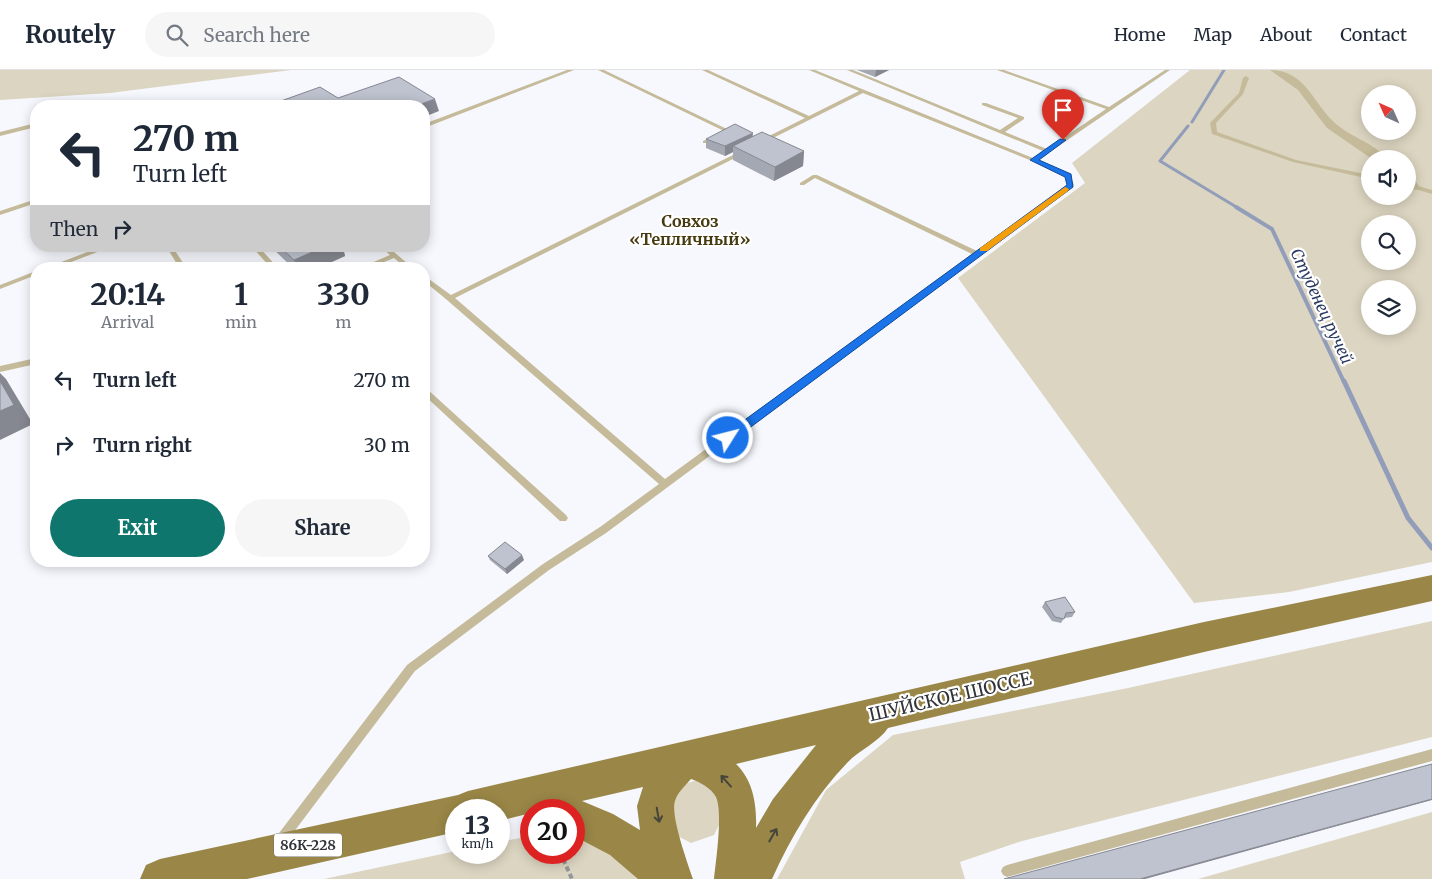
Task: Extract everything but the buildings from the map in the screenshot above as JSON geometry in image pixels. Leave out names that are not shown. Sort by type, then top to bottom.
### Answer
[{"type":"main road","name":"ШУЙСКОЕ ШОССЕ","points":[[510,801],[1204,637],[1432,588]]},
{"type":"main road","points":[[751,879],[786,812],[806,786],[835,750],[882,713]]},
{"type":"main road","points":[[673,879],[664,854],[655,802],[667,779],[685,759],[713,768],[731,785],[738,809],[734,879]]},
{"type":"main road","name":"86К-228","points":[[160,879],[445,814]]},
{"type":"main road","points":[[585,821],[606,829],[623,839],[655,867],[664,879]]},
{"type":"street","points":[[1275,70],[1302,88],[1331,126],[1367,150]]},
{"type":"lane","points":[[430,124],[572,70]]},
{"type":"lane","points":[[600,70],[728,131],[705,142]]},
{"type":"lane","points":[[704,70],[809,118]]},
{"type":"lane","points":[[270,854],[411,668],[546,567],[603,530],[1071,186],[1068,176],[1034,160],[811,70]]},
{"type":"lane","points":[[849,70],[1047,151]]},
{"type":"lane","points":[[999,70],[1110,109]]},
{"type":"lane","points":[[1153,70],[1165,72]]},
{"type":"lane","points":[[1034,160],[1165,72]]},
{"type":"lane","points":[[1246,78],[1241,94],[1227,106],[1213,123],[1214,133],[1295,160],[1361,175]]},
{"type":"lane","points":[[757,145],[863,91]]},
{"type":"lane","points":[[984,104],[1022,118],[1001,132]]},
{"type":"lane","points":[[0,134],[30,126]]},
{"type":"lane","points":[[450,298],[748,149]]},
{"type":"lane","points":[[802,184],[814,176],[977,254]]},
{"type":"lane","points":[[1416,186],[1432,192]]},
{"type":"lane","points":[[0,213],[30,202]]},
{"type":"lane","points":[[65,262],[93,252]]},
{"type":"lane","points":[[260,252],[269,262]]},
{"type":"lane","points":[[390,252],[402,262]]},
{"type":"lane","points":[[378,262],[394,256]]},
{"type":"lane","points":[[0,287],[30,275]]},
{"type":"lane","points":[[430,283],[666,484]]},
{"type":"lane","points":[[0,368],[30,362]]},
{"type":"lane","points":[[430,396],[563,518]]},
{"type":"lane","points":[[1007,871],[1432,755]]},
{"type":"path","points":[[565,864],[572,879]]},
{"type":"shaded area","points":[[0,70],[291,70],[110,93],[0,100]]},
{"type":"shaded area","points":[[1190,70],[1432,70],[1432,562],[1289,592],[1194,603],[958,278],[1085,183],[1072,163]]},
{"type":"shaded area","points":[[1432,621],[1432,737],[1022,841],[960,862],[965,879],[777,879],[826,790],[893,735],[1128,688]]},
{"type":"shaded area","points":[[697,780],[718,791],[725,813],[714,835],[691,843],[670,832],[675,787]]},
{"type":"shaded area","points":[[1432,812],[1432,879],[1198,879]]},
{"type":"shaded area","points":[[520,838],[520,864],[585,864],[585,841],[589,842],[648,879],[324,879],[445,853],[445,864],[510,864],[510,840]]},
{"type":"waterway","name":"Студенец ручей","points":[[1192,122],[1224,70]]},
{"type":"waterway","name":"Студенец ручей","points":[[1188,126],[1160,161],[1238,208]]},
{"type":"waterway","name":"Студенец ручей","points":[[1236,207],[1272,229],[1344,382]]},
{"type":"waterway","name":"Студенец ручей","points":[[1344,381],[1408,518],[1432,548]]},
{"type":"slow traffic","points":[[984,250],[1065,189]]},
{"type":"district","name":"Совхоз «Тепличный»","points":[[690,230]]},
{"type":"route","points":[[728,438],[1071,186],[1068,176],[1034,160],[1063,140]]}]
